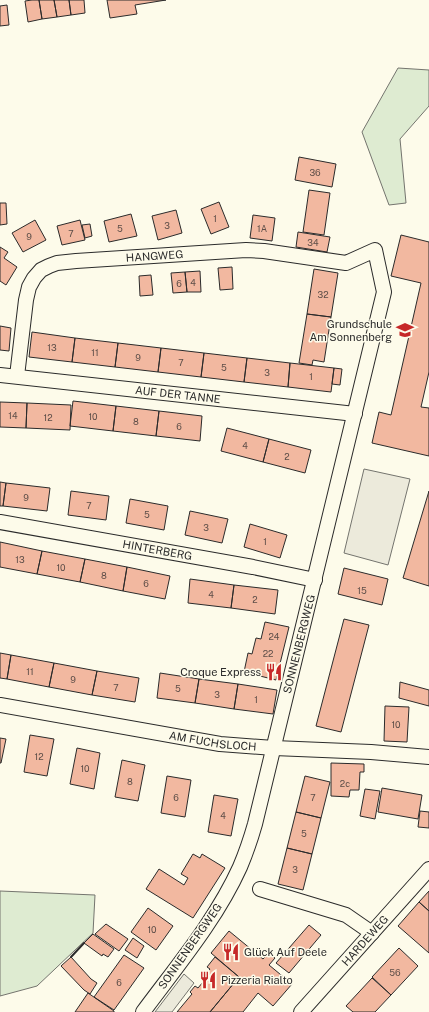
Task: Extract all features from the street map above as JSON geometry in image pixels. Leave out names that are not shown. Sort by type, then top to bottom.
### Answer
[{"type":"street","name":"HANGWEG","points":[[17,376],[26,300],[29,287],[41,270],[57,263],[246,250],[264,251],[346,263],[375,250]]},
{"type":"street","name":"SONNENBERGWEG","points":[[143,1012],[213,915],[227,892],[240,867],[255,824],[384,292],[375,250]]},
{"type":"street","name":"AUF DER TANNE","points":[[0,375],[355,414]]},
{"type":"street","name":"HINTERBERG","points":[[0,522],[252,567],[315,580]]},
{"type":"street","name":"AM FUCHSLOCH","points":[[0,705],[220,744],[371,752],[429,757]]},
{"type":"street","name":"HARDEWEG","points":[[301,1012],[429,869]]},
{"type":"street","points":[[260,889],[346,914],[372,933]]},
{"type":"green space","points":[[398,68],[429,70],[429,106],[400,139],[406,203],[389,205],[362,132]]},
{"type":"green space","points":[[0,891],[95,895],[93,933],[37,986],[0,996]]},
{"type":"shaded area","points":[[364,469],[410,479],[388,565],[344,553]]},
{"type":"shaded area","points":[[184,974],[194,983],[172,1012],[155,1012]]},
{"type":"building","points":[[39,0],[42,19],[28,22],[25,1]]},
{"type":"building","points":[[39,0],[54,0],[57,17],[42,19]]},
{"type":"building","points":[[54,0],[69,0],[71,15],[57,17]]},
{"type":"building","points":[[69,0],[84,0],[85,13],[71,15]]},
{"type":"building","points":[[107,0],[166,0],[135,5],[137,14],[110,18]]},
{"type":"building","points":[[7,5],[9,25],[0,26],[0,6]]},
{"type":"building","points":[[299,157],[336,164],[332,187],[295,180]]},
{"type":"building","points":[[309,190],[330,193],[324,235],[303,232]]},
{"type":"building","points":[[219,202],[229,227],[211,234],[201,209]]},
{"type":"building","points":[[0,203],[6,203],[7,224],[0,225]]},
{"type":"building","points":[[176,210],[182,233],[158,240],[152,216]]},
{"type":"building","points":[[131,214],[137,236],[109,242],[104,221]]},
{"type":"building","points":[[253,215],[275,218],[272,241],[250,238]]},
{"type":"building","points":[[35,220],[46,240],[23,252],[12,233]]},
{"type":"building","points":[[80,220],[85,240],[62,245],[57,226]]},
{"type":"building","points":[[90,224],[92,236],[85,238],[82,225]]},
{"type":"building","points":[[298,232],[330,237],[327,252],[296,247]]},
{"type":"building","name":"Grundschule Am Sonnenberg","points":[[401,235],[429,242],[429,372],[421,407],[429,408],[429,456],[372,443],[379,412],[391,415],[421,283],[391,276]]},
{"type":"building","points":[[0,247],[8,252],[4,258],[17,267],[6,285],[0,281]]},
{"type":"building","points":[[232,267],[233,289],[220,290],[218,268]]},
{"type":"building","points":[[314,269],[338,273],[331,317],[307,314]]},
{"type":"building","points":[[200,271],[201,292],[187,292],[185,272]]},
{"type":"building","points":[[185,272],[187,292],[173,293],[171,273]]},
{"type":"building","points":[[151,275],[153,295],[140,296],[139,276]]},
{"type":"building","points":[[307,314],[331,317],[324,362],[313,360],[312,365],[299,363]]},
{"type":"building","points":[[0,326],[11,328],[9,351],[0,350]]},
{"type":"building","points":[[32,332],[75,338],[72,362],[29,357]]},
{"type":"building","points":[[75,338],[118,343],[115,367],[72,362]]},
{"type":"building","points":[[118,343],[161,348],[158,372],[115,367]]},
{"type":"building","points":[[161,348],[204,353],[201,377],[158,372]]},
{"type":"building","points":[[204,353],[247,358],[244,382],[201,377]]},
{"type":"building","points":[[247,358],[290,363],[288,387],[244,382]]},
{"type":"building","points":[[290,363],[334,368],[331,392],[288,387]]},
{"type":"building","points":[[334,368],[342,369],[340,385],[332,384]]},
{"type":"building","points":[[73,401],[116,406],[113,431],[70,426]]},
{"type":"building","points":[[0,402],[27,403],[26,428],[0,427]]},
{"type":"building","points":[[27,403],[71,405],[70,430],[26,428]]},
{"type":"building","points":[[116,406],[159,411],[156,436],[113,431]]},
{"type":"building","points":[[159,411],[202,416],[200,441],[156,436]]},
{"type":"building","points":[[227,428],[269,439],[263,462],[221,451]]},
{"type":"building","points":[[269,439],[311,450],[305,473],[263,462]]},
{"type":"building","points":[[0,482],[6,483],[3,506],[0,506]]},
{"type":"building","points":[[6,483],[50,488],[47,511],[3,506]]},
{"type":"building","points":[[71,491],[109,496],[106,520],[68,515]]},
{"type":"building","points":[[429,491],[429,586],[403,578]]},
{"type":"building","points":[[130,499],[168,506],[164,530],[126,523]]},
{"type":"building","points":[[190,511],[228,519],[222,543],[185,535]]},
{"type":"building","points":[[250,524],[287,535],[280,558],[244,547]]},
{"type":"building","points":[[0,542],[42,551],[37,574],[0,567]]},
{"type":"building","points":[[42,551],[85,559],[80,582],[37,574]]},
{"type":"building","points":[[85,559],[127,567],[123,591],[80,582]]},
{"type":"building","points":[[127,567],[170,576],[165,599],[123,591]]},
{"type":"building","points":[[344,568],[388,579],[382,605],[338,594]]},
{"type":"building","points":[[190,579],[234,585],[231,608],[188,603]]},
{"type":"building","points":[[234,585],[278,590],[275,614],[231,608]]},
{"type":"building","points":[[344,619],[369,625],[341,732],[316,726]]},
{"type":"building","points":[[265,622],[289,627],[276,680],[244,672],[248,653],[252,654],[256,638],[261,639]]},
{"type":"building","points":[[0,653],[11,655],[7,679],[0,678]]},
{"type":"building","points":[[11,655],[54,663],[49,687],[7,679]]},
{"type":"building","points":[[54,663],[97,671],[92,695],[49,687]]},
{"type":"building","points":[[97,671],[139,678],[135,702],[92,695]]},
{"type":"building","points":[[160,673],[199,679],[195,703],[157,698]]},
{"type":"building","points":[[199,679],[238,684],[234,709],[195,703]]},
{"type":"building","points":[[400,682],[429,690],[429,706],[399,698]]},
{"type":"building","points":[[238,684],[277,690],[273,714],[234,709]]},
{"type":"building","points":[[385,706],[409,707],[407,742],[384,741]]},
{"type":"building","points":[[30,735],[54,739],[47,776],[24,772]]},
{"type":"building","points":[[0,738],[6,739],[1,763],[0,763]]},
{"type":"building","points":[[77,748],[100,753],[94,789],[70,784]]},
{"type":"building","points":[[122,760],[145,765],[138,801],[115,797]]},
{"type":"building","points":[[331,763],[364,764],[364,772],[360,772],[359,790],[350,790],[349,797],[331,796]]},
{"type":"building","points":[[167,776],[191,780],[185,817],[161,813]]},
{"type":"building","points":[[305,776],[330,782],[321,818],[296,812]]},
{"type":"building","points":[[382,788],[422,795],[418,819],[378,812]]},
{"type":"building","points":[[365,789],[380,791],[375,819],[360,816]]},
{"type":"building","points":[[214,795],[238,799],[231,836],[208,832]]},
{"type":"building","points":[[420,811],[429,812],[429,828],[418,827]]},
{"type":"building","points":[[296,812],[321,818],[312,854],[287,848]]},
{"type":"building","points":[[287,848],[312,854],[303,890],[278,884]]},
{"type":"building","points":[[193,854],[200,858],[202,854],[225,868],[193,918],[146,889],[159,869],[184,885],[188,878],[181,874]]},
{"type":"building","points":[[429,891],[429,911],[419,902]]},
{"type":"building","points":[[419,902],[429,911],[429,953],[398,926]]},
{"type":"building","points":[[148,908],[173,926],[156,950],[131,932]]},
{"type":"building","points":[[106,924],[128,939],[119,951],[95,934]]},
{"type":"building","points":[[309,925],[321,935],[289,973],[276,963]]},
{"type":"building","points":[[229,931],[263,959],[269,953],[275,958],[269,965],[292,984],[273,1006],[258,993],[243,1012],[210,1012],[239,977],[211,953]]},
{"type":"building","points":[[93,934],[114,949],[108,957],[103,954],[102,956],[84,943]]},
{"type":"building","points":[[133,938],[144,946],[137,958],[125,950]]},
{"type":"building","points":[[399,948],[418,966],[391,995],[372,977]]},
{"type":"building","points":[[124,955],[144,968],[114,1010],[94,997]]},
{"type":"building","points":[[71,957],[91,979],[97,983],[90,994],[84,990],[61,966]]},
{"type":"building","points":[[215,957],[239,977],[210,1012],[177,1012],[192,994],[190,992],[195,986],[198,988],[203,982],[201,980],[210,969],[207,967]]},
{"type":"building","points":[[372,978],[391,995],[375,1012],[353,1012],[346,1006]]},
{"type":"building","points":[[88,993],[114,1011],[114,1012],[75,1012]]},
{"type":"wall","points":[[71,957],[84,943]]},
{"type":"place","name":"Grundschule Am Sonnenberg","points":[[405,330]]},
{"type":"place","name":"Croque Express","points":[[274,672]]},
{"type":"place","name":"Glück Auf Deele","points":[[231,952]]},
{"type":"place","name":"Pizzeria Rialto","points":[[208,980]]}]
